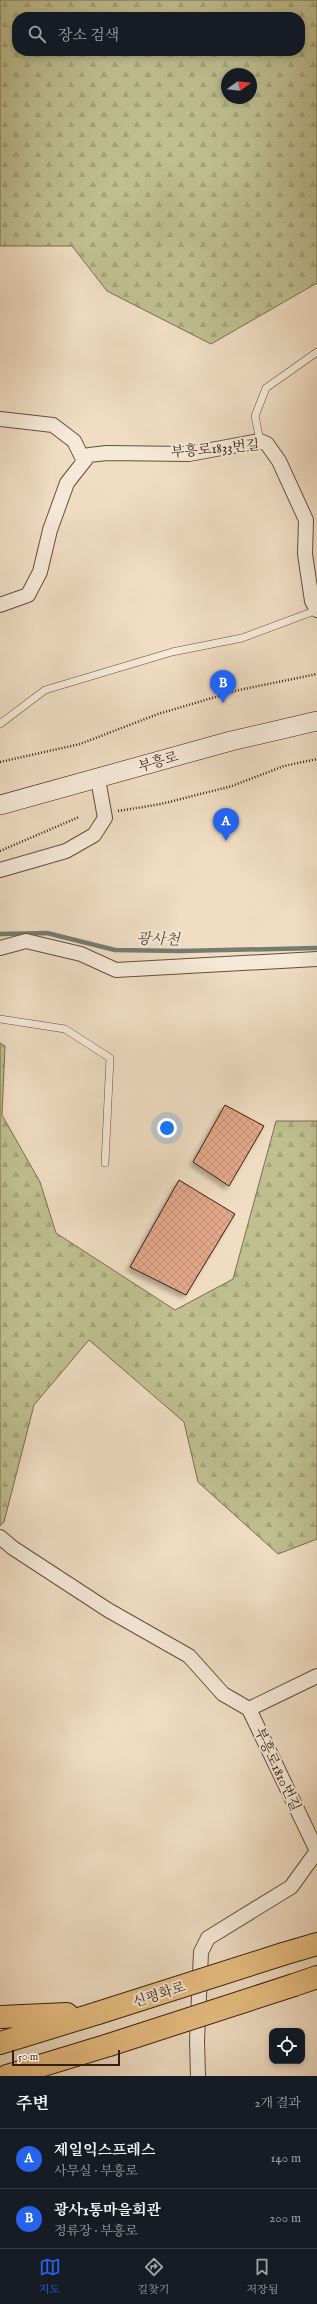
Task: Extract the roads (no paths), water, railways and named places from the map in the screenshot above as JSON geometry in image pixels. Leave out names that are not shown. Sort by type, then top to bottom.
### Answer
[{"type":"highway","name":"신평화로","points":[[0,2043],[317,1944]]},
{"type":"highway","points":[[7,2076],[317,1977]]},
{"type":"highway","points":[[0,2017],[98,2013]]},
{"type":"highway","points":[[54,2076],[107,2045]]},
{"type":"main road","name":"부흥로","points":[[0,805],[231,741],[317,721]]},
{"type":"street","points":[[0,419],[53,425],[74,441],[84,461]]},
{"type":"street","name":"부흥로1833번길","points":[[0,605],[28,595],[40,572],[50,530],[67,483],[89,455],[107,452],[189,454],[260,441],[267,444],[279,461],[306,520],[305,554],[312,601],[317,610]]},
{"type":"street","points":[[0,870],[66,851],[94,835],[105,818],[98,779]]},
{"type":"street","points":[[0,948],[26,941],[81,954],[116,970],[317,959]]},
{"type":"street","points":[[0,1537],[13,1548],[108,1610],[189,1656],[223,1694],[249,1709],[317,1676]]},
{"type":"street","name":"부흥로1810번길","points":[[198,2076],[197,2041],[201,1952],[208,1938],[291,1887],[317,1851],[249,1709]]},
{"type":"lane","points":[[260,441],[255,416],[266,388],[317,352]]},
{"type":"lane","points":[[0,724],[45,690],[172,652],[242,638],[317,610]]},
{"type":"lane","points":[[0,1019],[65,1029],[110,1058],[105,1163]]},
{"type":"waterway","name":"광사천","points":[[0,934],[47,933],[115,950],[180,951],[317,948]]},
{"type":"place","name":"광사1통마을회관","points":[[223,703]]},
{"type":"place","name":"제일익스프레스","points":[[226,841]]}]
